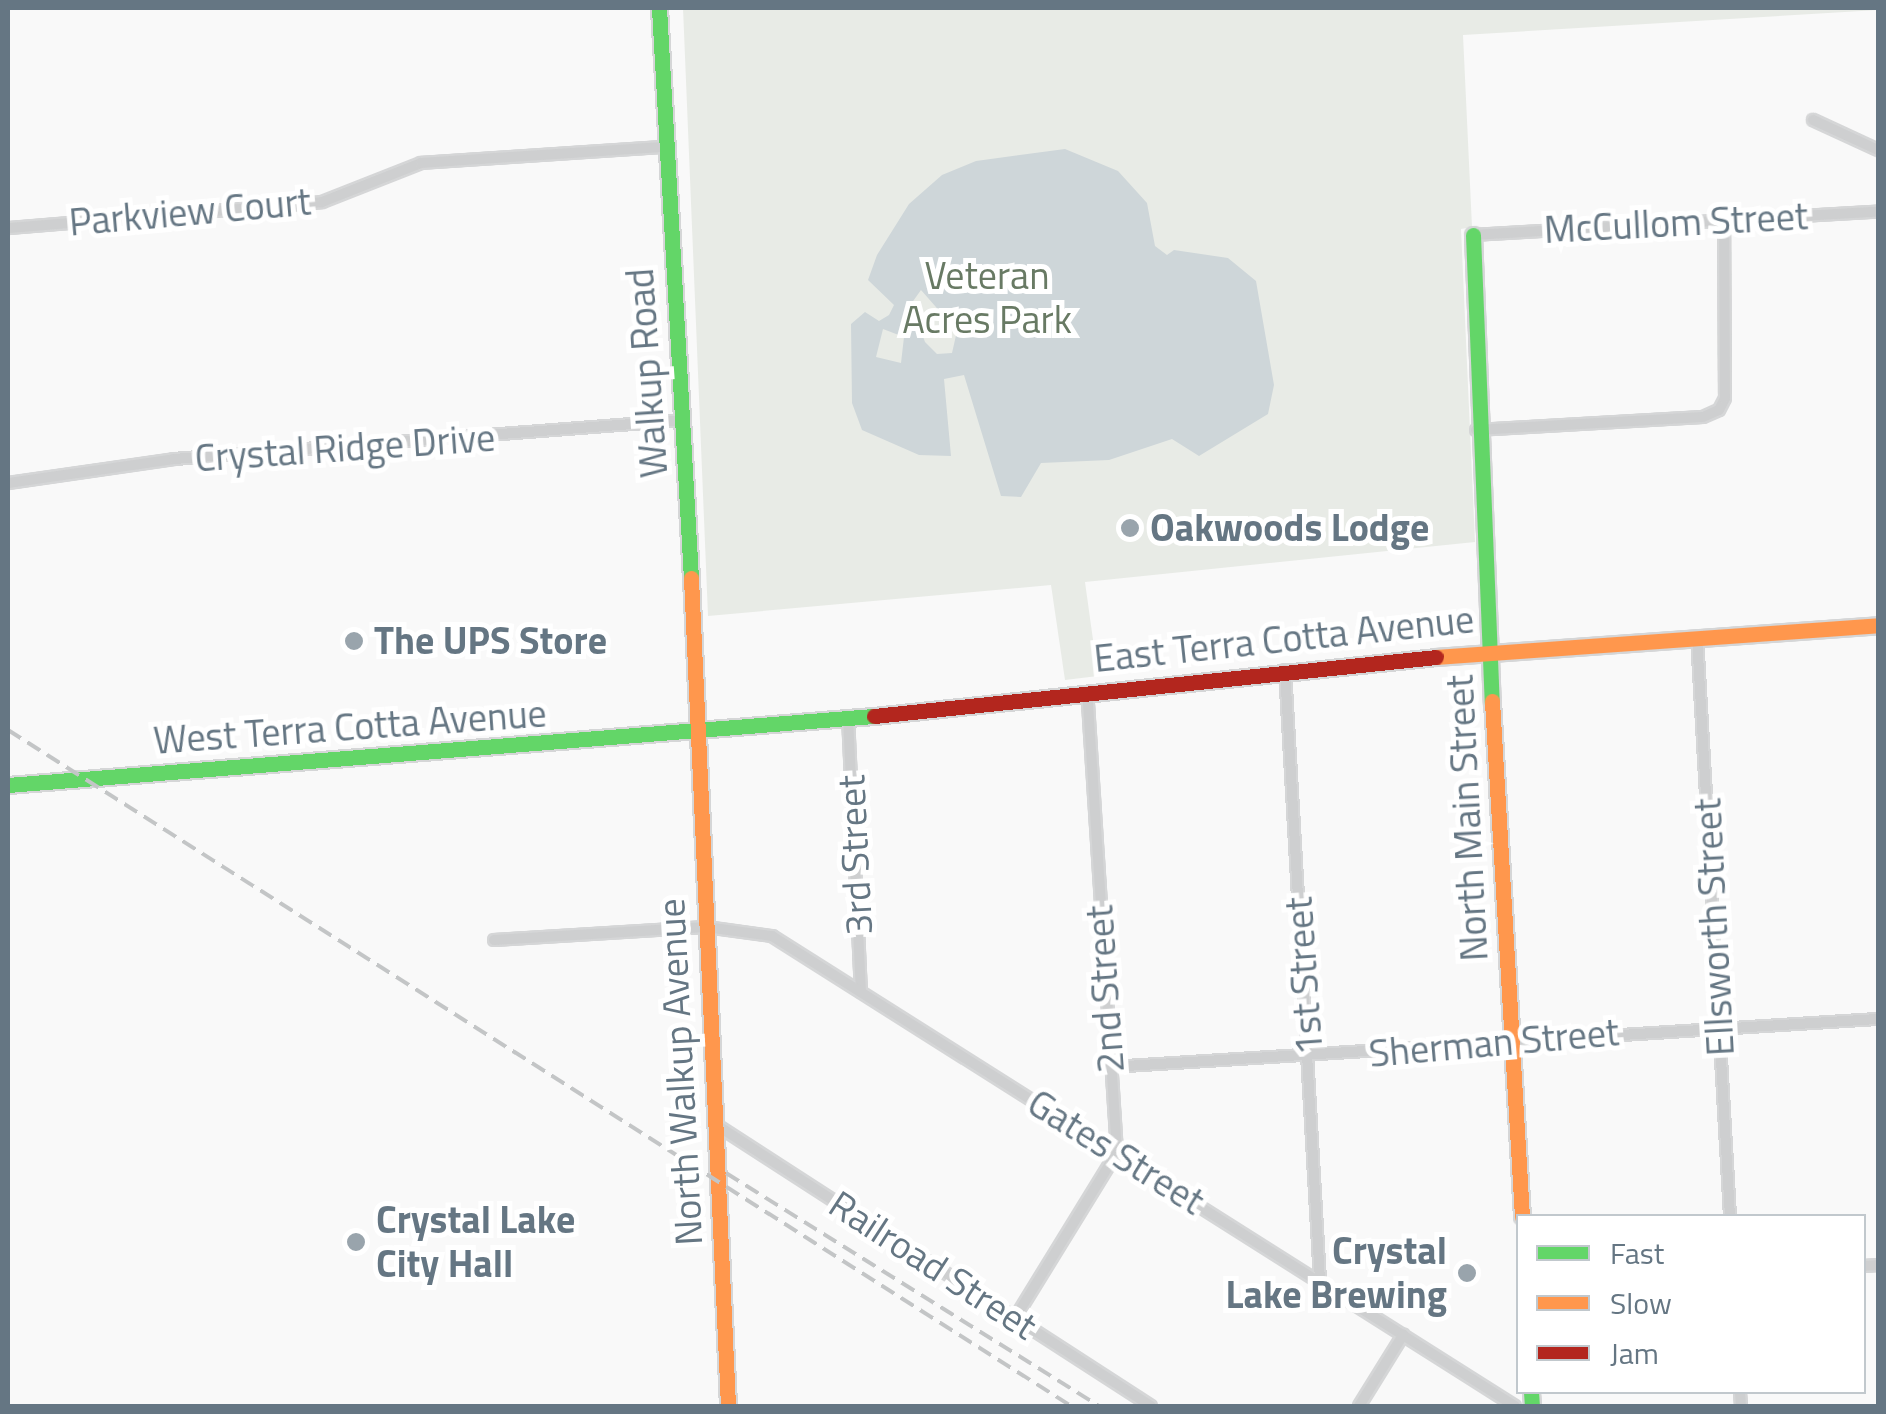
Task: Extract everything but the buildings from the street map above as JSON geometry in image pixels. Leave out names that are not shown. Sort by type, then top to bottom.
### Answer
[{"type":"street","name":"Walkup Road","points":[[659,8],[698,734]]},
{"type":"street","points":[[1813,120],[1878,150]]},
{"type":"street","name":"Parkview Court","points":[[8,228],[322,202],[421,163],[664,146]]},
{"type":"street","name":"McCullom Street","points":[[1474,236],[1878,212]]},
{"type":"street","points":[[1476,430],[1704,416],[1725,398],[1724,220]]},
{"type":"street","name":"North Main Street","points":[[1474,236],[1476,430],[1522,1214]]},
{"type":"street","name":"Crystal Ridge Drive","points":[[8,482],[174,459],[684,420]]},
{"type":"street","name":"East Terra Cotta Avenue","points":[[698,734],[1490,651],[1878,625]]},
{"type":"street","name":"Ellsworth Street","points":[[1697,637],[1730,1214]]},
{"type":"street","name":"1st Street","points":[[1285,670],[1320,1282]]},
{"type":"street","name":"2nd Street","points":[[1087,691],[1116,1152]]},
{"type":"street","name":"3rd Street","points":[[848,717],[861,992]]},
{"type":"street","name":"West Terra Cotta Avenue","points":[[8,785],[698,734]]},
{"type":"street","name":"North Walkup Avenue","points":[[698,734],[728,1406]]},
{"type":"street","name":"Gates Street","points":[[494,940],[706,928],[760,931],[1516,1406]]},
{"type":"street","name":"Sherman Street","points":[[1110,1068],[1878,1019]]},
{"type":"street","name":"Railroad Street","points":[[715,1124],[1151,1406]]},
{"type":"street","points":[[1015,1318],[1116,1152]]},
{"type":"street","points":[[1358,1406],[1403,1335]]},
{"type":"green space","name":"Veteran Acres Park","points":[[683,8],[1878,10],[1463,35],[1472,227],[1461,229],[1475,542],[1085,582],[1098,676],[1065,680],[1051,585],[708,616]]},
{"type":"shaded area","points":[[1065,149],[1118,171],[1147,203],[1155,246],[1167,255],[1174,250],[1228,258],[1256,281],[1274,385],[1268,414],[1199,456],[1172,439],[1109,460],[1041,463],[1021,497],[1001,496],[964,375],[944,379],[951,456],[919,455],[862,430],[852,403],[851,324],[865,312],[879,321],[889,315],[894,305],[868,280],[877,255],[909,204],[942,175],[976,161]],"holes":[[[921,290],[957,331],[952,353],[937,354],[925,342],[911,304]],[[883,329],[904,337],[901,363],[876,357]]]},
{"type":"railway","points":[[8,730],[1071,1406]]},
{"type":"railway","points":[[726,1173],[1099,1406]]},
{"type":"traffic: fast","points":[[659,8],[691,578]]},
{"type":"traffic: fast","points":[[1473,235],[1492,701]]},
{"type":"traffic: fast","points":[[8,785],[874,716]]},
{"type":"traffic: fast","points":[[1531,1394],[1532,1406]]},
{"type":"traffic: slow","points":[[691,578],[728,1406]]},
{"type":"traffic: slow","points":[[1436,657],[1878,625]]},
{"type":"traffic: slow","points":[[1492,701],[1522,1214]]},
{"type":"traffic: jam","points":[[874,716],[1436,657]]},
{"type":"place","name":"Oakwoods Lodge","points":[[1130,528]]},
{"type":"place","name":"The UPS Store","points":[[354,641]]},
{"type":"place","name":"Crystal Lake City Hall","points":[[356,1242]]},
{"type":"place","name":"Crystal Lake Brewing","points":[[1467,1273]]}]
